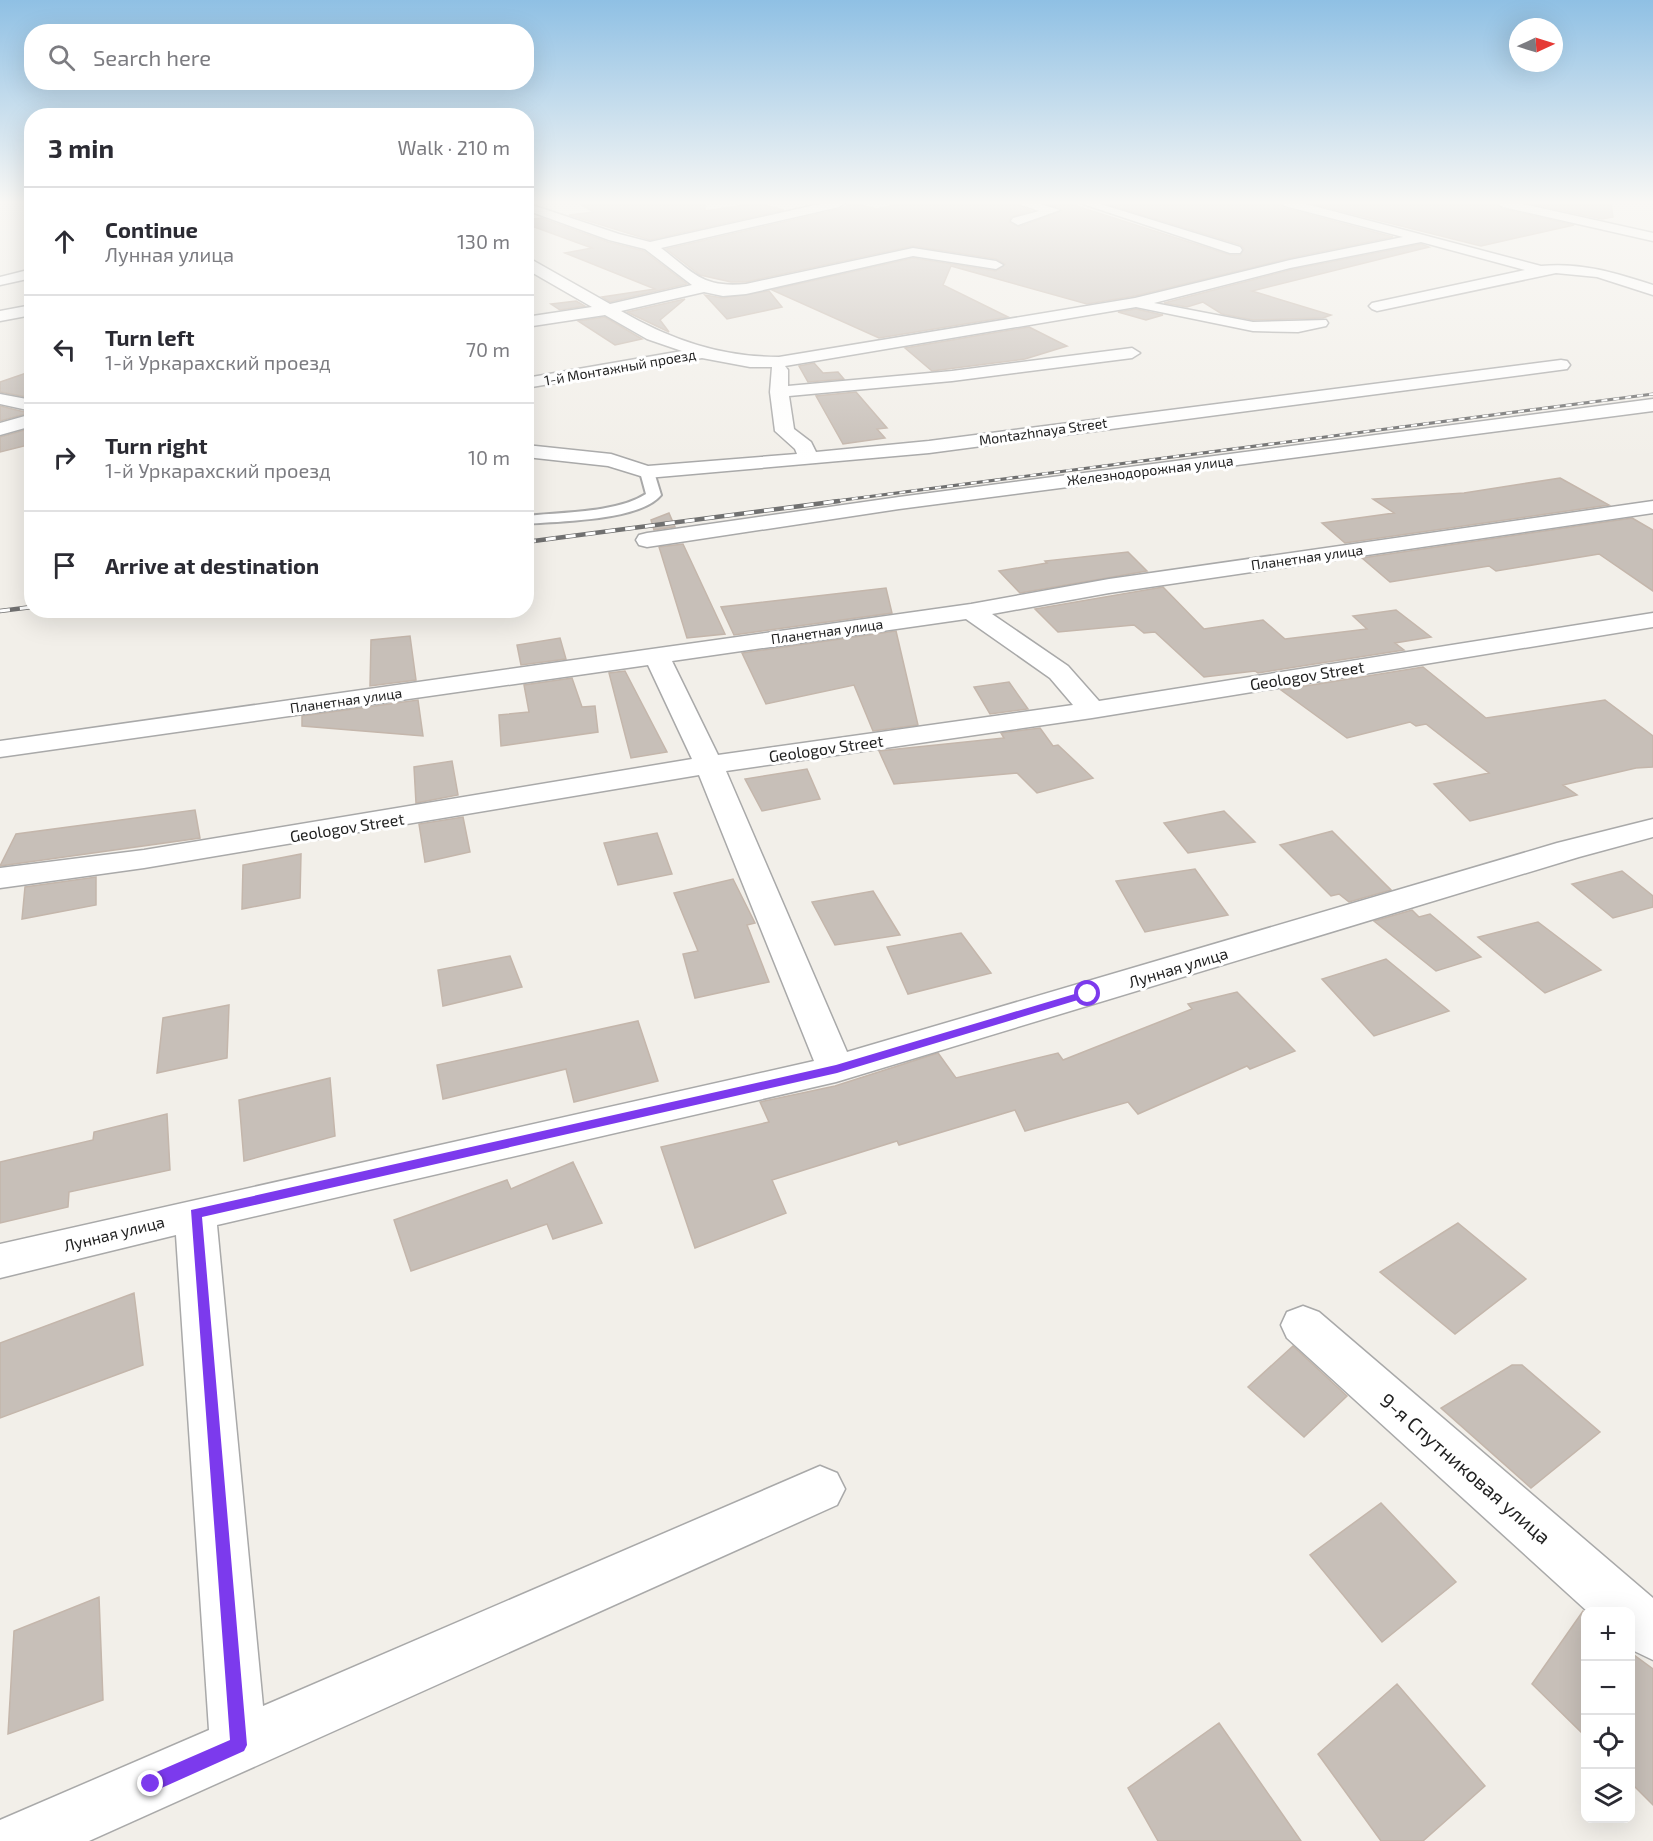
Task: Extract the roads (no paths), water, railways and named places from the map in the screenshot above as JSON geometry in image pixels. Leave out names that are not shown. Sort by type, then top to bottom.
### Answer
[{"type":"street","points":[[574,289],[653,336],[702,353]]},
{"type":"street","points":[[534,321],[610,309],[696,289]]},
{"type":"street","points":[[713,289],[723,291],[751,289]]},
{"type":"street","name":"1-й Монтажный проезд","points":[[534,382],[702,353],[750,362],[779,362],[1135,303],[1191,289]]},
{"type":"street","points":[[1377,306],[1455,289]]},
{"type":"street","points":[[1135,303],[1243,326],[1298,328],[1320,323]]},
{"type":"street","points":[[0,316],[24,311]]},
{"type":"street","points":[[779,392],[952,376],[1132,353]]},
{"type":"street","points":[[779,362],[779,392],[785,431],[804,446],[809,459]]},
{"type":"street","name":"Montazhnaya Street","points":[[534,452],[616,461],[647,472],[809,459],[929,447],[1560,365]]},
{"type":"street","points":[[0,399],[24,404]]},
{"type":"street","name":"Железнодорожная улица","points":[[647,540],[911,501],[1653,405]]},
{"type":"street","points":[[0,429],[24,422]]},
{"type":"street","name":"Планетная улица","points":[[0,749],[971,611],[1109,586],[1653,507]]},
{"type":"street","points":[[971,611],[1059,672],[1092,710]]},
{"type":"street","name":"Geologov Street","points":[[0,878],[307,834],[709,765],[1092,710],[1653,620]]},
{"type":"street","points":[[657,656],[709,765],[837,1069]]},
{"type":"street","name":"Лунная улица","points":[[0,1261],[195,1214],[837,1069],[1568,850],[1653,828]]},
{"type":"street","points":[[195,1214],[238,1745]]},
{"type":"street","name":"9-я Спутниковая улица","points":[[1303,1325],[1623,1607]]},
{"type":"street","points":[[21,1841],[820,1489]]},
{"type":"street","name":"9-я Спутниковая улица","points":[[1635,1617],[1653,1633]]},
{"type":"lane","points":[[534,519],[631,507],[648,502],[654,495],[647,472]]},
{"type":"railway","points":[[828,502],[1653,394]]},
{"type":"railway","points":[[534,541],[839,501]]},
{"type":"railway","points":[[0,611],[24,608]]}]
